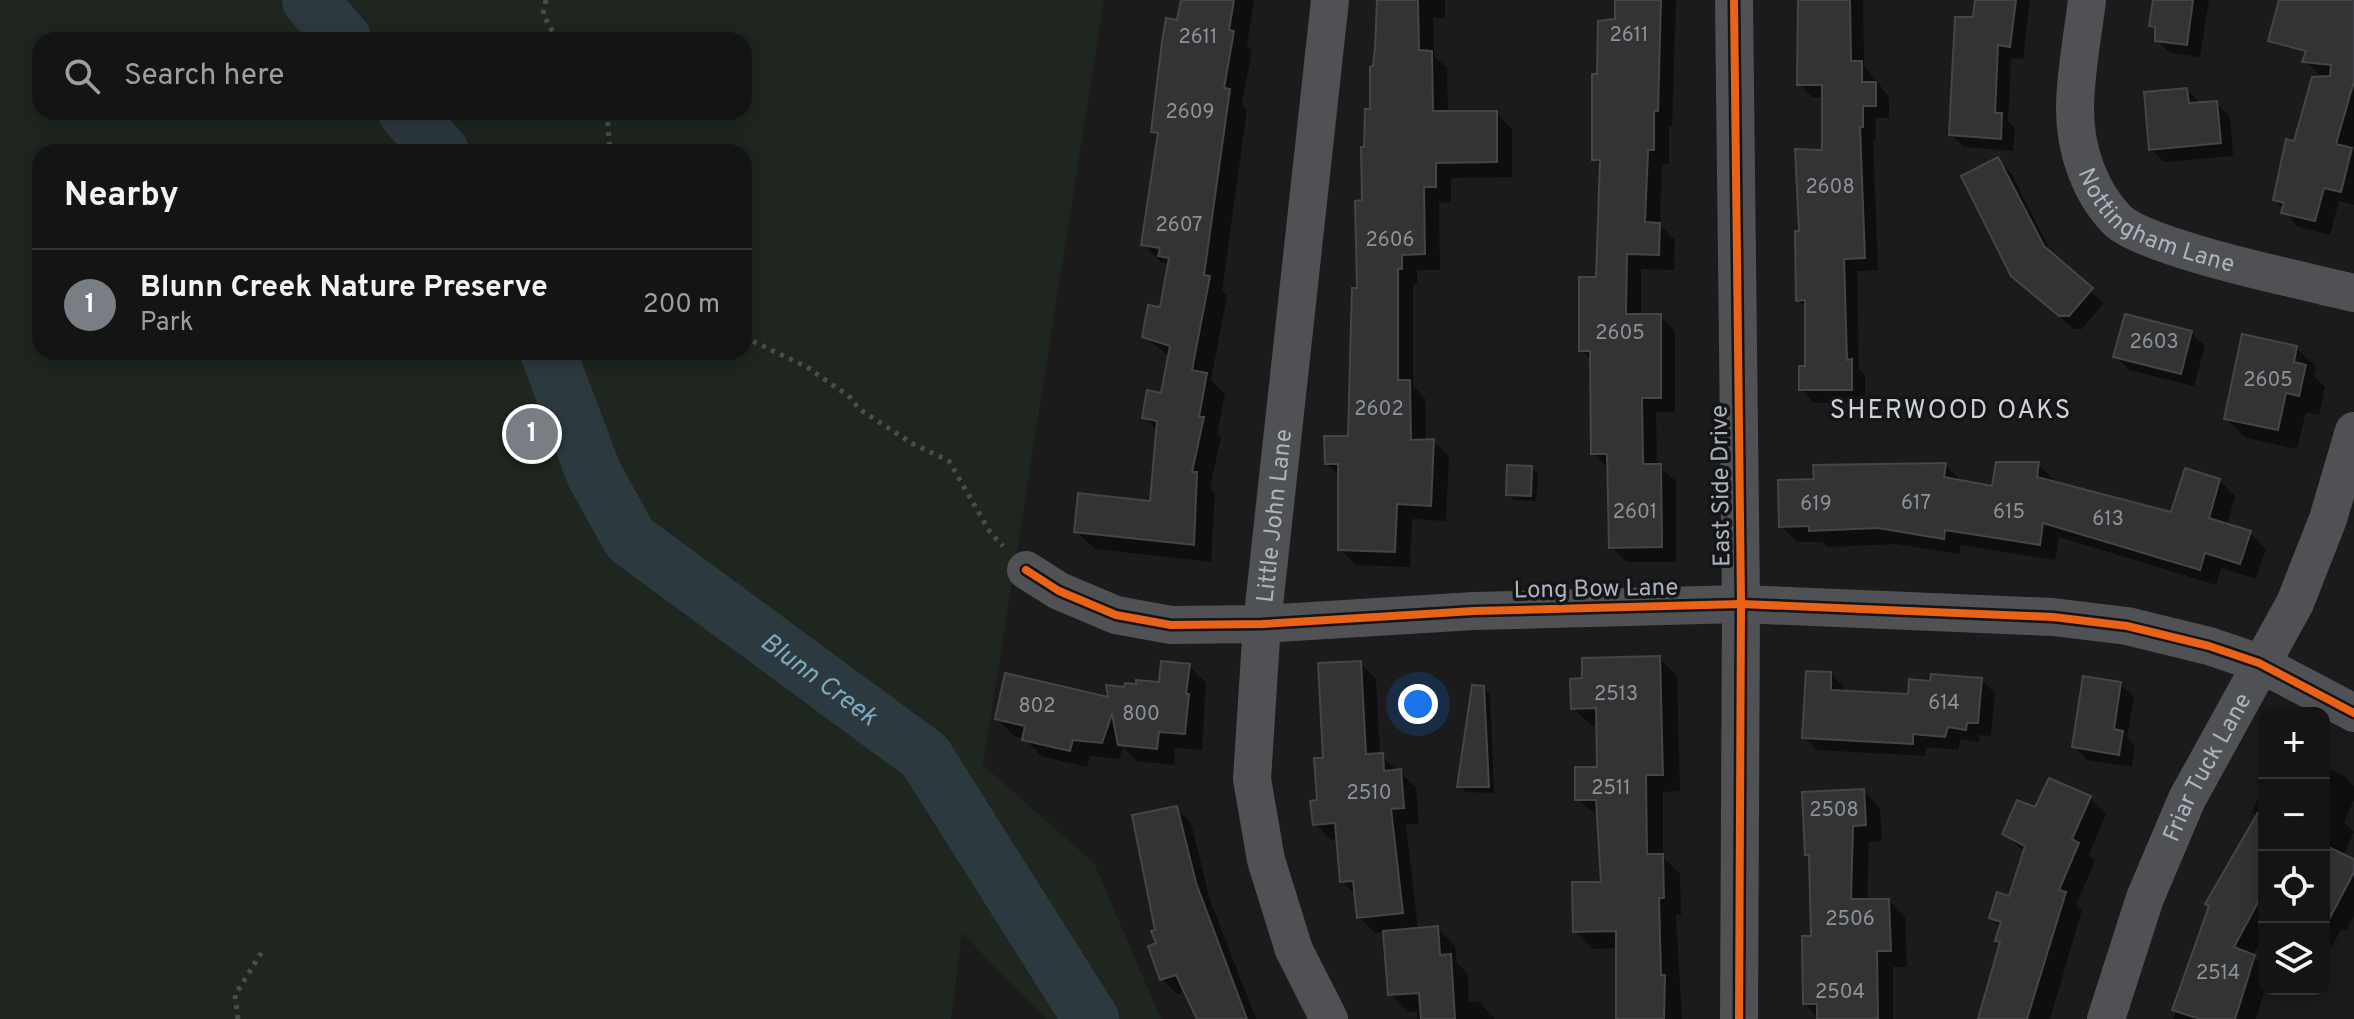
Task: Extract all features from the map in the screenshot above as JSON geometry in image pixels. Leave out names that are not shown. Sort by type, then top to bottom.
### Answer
[{"type":"street","name":"Little John Lane","points":[[1329,1019],[1294,950],[1266,860],[1252,779],[1262,624],[1330,0]]},
{"type":"street","name":"East Side Drive","points":[[1734,0],[1741,604],[1739,1019]]},
{"type":"street","name":"Nottingham Lane","points":[[2087,0],[2075,109],[2080,153],[2095,191],[2119,221],[2151,240],[2354,293]]},
{"type":"street","name":"Friar Tuck Lane","points":[[2106,1019],[2145,898],[2187,799],[2259,663],[2295,603],[2328,519],[2354,431]]},
{"type":"street","name":"Long Bow Lane","points":[[1026,570],[1059,591],[1116,615],[1171,625],[1262,624],[1474,611],[1741,604],[2053,617],[2127,626],[2209,646],[2259,663],[2354,713]]},
{"type":"path","points":[[546,0],[543,14],[553,32]]},
{"type":"path","points":[[608,120],[609,144]]},
{"type":"path","points":[[752,341],[807,367],[850,397],[859,409],[913,444],[949,461],[990,532],[1026,570]]},
{"type":"path","points":[[238,1019],[235,995],[263,950]]},
{"type":"shaded area","points":[[0,0],[1104,0],[983,765],[1094,863],[1161,1019],[1046,1019],[962,933],[951,1019],[0,1019]]},
{"type":"building","points":[[1181,0],[1234,0],[1229,30],[1234,31],[1224,88],[1230,89],[1204,275],[1210,276],[1192,370],[1207,373],[1199,417],[1204,417],[1192,472],[1197,472],[1194,545],[1074,532],[1078,493],[1150,501],[1157,421],[1142,418],[1147,390],[1161,393],[1170,346],[1142,337],[1148,305],[1160,307],[1169,258],[1158,256],[1160,248],[1141,245],[1158,133],[1151,132],[1162,42],[1166,18],[1177,20]]},
{"type":"building","points":[[1377,0],[1418,0],[1419,50],[1432,51],[1433,111],[1497,111],[1497,162],[1436,163],[1436,187],[1424,187],[1425,254],[1402,255],[1402,269],[1398,269],[1398,380],[1410,380],[1411,440],[1434,439],[1431,506],[1397,504],[1395,552],[1338,550],[1338,464],[1325,464],[1324,436],[1348,436],[1352,288],[1357,288],[1355,201],[1362,200],[1361,147],[1364,147],[1365,109],[1370,109],[1370,67],[1373,66],[1375,47]]},
{"type":"building","points":[[1615,0],[1661,0],[1658,111],[1654,111],[1654,150],[1648,150],[1645,222],[1660,223],[1659,255],[1627,254],[1626,314],[1661,314],[1661,398],[1642,398],[1643,464],[1661,464],[1662,547],[1609,548],[1607,454],[1591,454],[1590,351],[1579,351],[1579,277],[1596,277],[1600,160],[1592,160],[1592,74],[1597,74],[1598,21],[1615,19]]},
{"type":"building","points":[[1798,0],[1850,0],[1851,61],[1862,61],[1862,82],[1876,82],[1876,106],[1863,106],[1863,127],[1860,127],[1865,258],[1844,259],[1847,360],[1852,359],[1852,390],[1799,390],[1799,366],[1805,366],[1805,300],[1796,301],[1795,231],[1799,231],[1795,149],[1822,150],[1822,85],[1797,85]]},
{"type":"building","points":[[1975,0],[2016,0],[2010,47],[1998,45],[1995,113],[2002,113],[2001,139],[1949,135],[1955,17],[1973,17]]},
{"type":"building","points":[[2153,0],[2193,0],[2187,45],[2155,41],[2155,27],[2149,26]]},
{"type":"building","points":[[2279,0],[2354,0],[2354,81],[2336,144],[2352,148],[2341,192],[2324,188],[2315,221],[2281,213],[2284,203],[2273,200],[2286,139],[2294,141],[2312,77],[2330,76],[2331,65],[2302,62],[2306,51],[2268,41]]},
{"type":"building","points":[[2187,88],[2189,103],[2217,101],[2221,143],[2149,150],[2144,92]]},
{"type":"building","points":[[1998,157],[2044,246],[2093,288],[2069,316],[2059,316],[2011,276],[1961,176]]},
{"type":"building","points":[[2125,314],[2192,331],[2181,374],[2113,357]]},
{"type":"building","points":[[2242,334],[2297,346],[2294,362],[2306,365],[2299,396],[2286,393],[2278,430],[2224,419]]},
{"type":"building","points":[[1996,462],[2039,462],[2037,477],[2171,512],[2185,468],[2220,479],[2209,518],[2251,531],[2240,564],[2205,553],[2200,570],[2043,523],[2040,545],[1945,530],[1944,539],[1878,528],[1809,531],[1809,526],[1779,527],[1778,480],[1814,479],[1813,465],[1946,463],[1944,477],[1992,486]]},
{"type":"building","points":[[1507,465],[1532,466],[1531,496],[1506,495]]},
{"type":"building","points":[[1660,656],[1663,775],[1646,775],[1647,854],[1663,854],[1664,898],[1659,898],[1661,975],[1665,975],[1664,1019],[1616,1019],[1616,931],[1573,932],[1572,882],[1601,882],[1596,800],[1575,800],[1575,767],[1597,767],[1596,708],[1571,709],[1570,679],[1582,678],[1582,658]]},
{"type":"building","points":[[1161,661],[1190,664],[1186,694],[1189,694],[1185,734],[1159,732],[1157,749],[1118,745],[1112,714],[1102,743],[1073,740],[1070,751],[1022,740],[1025,726],[995,719],[1005,673],[1108,697],[1106,685],[1124,687],[1125,683],[1136,684],[1136,680],[1159,682]]},
{"type":"building","points":[[1361,661],[1366,754],[1383,753],[1384,771],[1401,769],[1404,808],[1391,809],[1403,913],[1357,918],[1353,881],[1340,882],[1335,823],[1313,825],[1310,801],[1317,800],[1314,758],[1323,758],[1318,663]]},
{"type":"building","points":[[1806,671],[1831,672],[1831,690],[1908,694],[1909,679],[1930,681],[1931,674],[1982,678],[1978,723],[1967,723],[1966,730],[1948,727],[1945,737],[1913,734],[1913,744],[1802,738]]},
{"type":"building","points":[[2083,676],[2121,682],[2114,729],[2123,731],[2119,755],[2072,747]]},
{"type":"building","points":[[1472,685],[1484,686],[1489,787],[1457,787]]},
{"type":"building","points":[[2049,778],[2091,796],[2072,839],[2079,843],[2059,890],[2066,892],[2027,1019],[1978,1019],[2000,942],[1995,941],[2001,922],[1989,918],[1997,892],[2009,896],[2025,846],[2002,834],[2017,800],[2035,807]]},
{"type":"building","points":[[1864,789],[1866,825],[1853,826],[1851,899],[1889,899],[1891,951],[1877,951],[1878,1019],[1817,1019],[1817,1004],[1803,1004],[1802,936],[1811,936],[1809,855],[1805,855],[1802,792]]},
{"type":"building","points":[[1177,806],[1196,883],[1247,1019],[1197,1019],[1176,975],[1160,980],[1148,946],[1156,943],[1151,931],[1155,930],[1132,815]]},
{"type":"building","points":[[2258,812],[2258,902],[2234,947],[2255,955],[2235,1019],[2200,1019],[2172,1010],[2209,906],[2205,904]]},
{"type":"building","points":[[2330,848],[2354,859],[2354,872],[2330,918]]},
{"type":"building","points":[[1438,926],[1440,955],[1451,954],[1455,1019],[1421,1019],[1419,993],[1388,995],[1383,931]]},
{"type":"waterway","name":"Blunn Creek","points":[[310,0],[337,32]]},
{"type":"waterway","name":"Blunn Creek","points":[[413,120],[434,144]]},
{"type":"waterway","name":"Blunn Creek","points":[[551,360],[594,474],[630,539],[925,756],[1091,1019]]},
{"type":"cycle path","points":[[1734,0],[1741,604],[1739,1019]]},
{"type":"cycle path","points":[[1026,570],[1059,591],[1116,615],[1171,625],[1262,624],[1474,611],[1741,604],[2053,617],[2127,626],[2209,646],[2259,663],[2354,713]]},
{"type":"place","name":"Blunn Creek Nature Preserve","points":[[532,434]]},
{"type":"district","name":"SHERWOOD OAKS","points":[[1951,409]]}]
